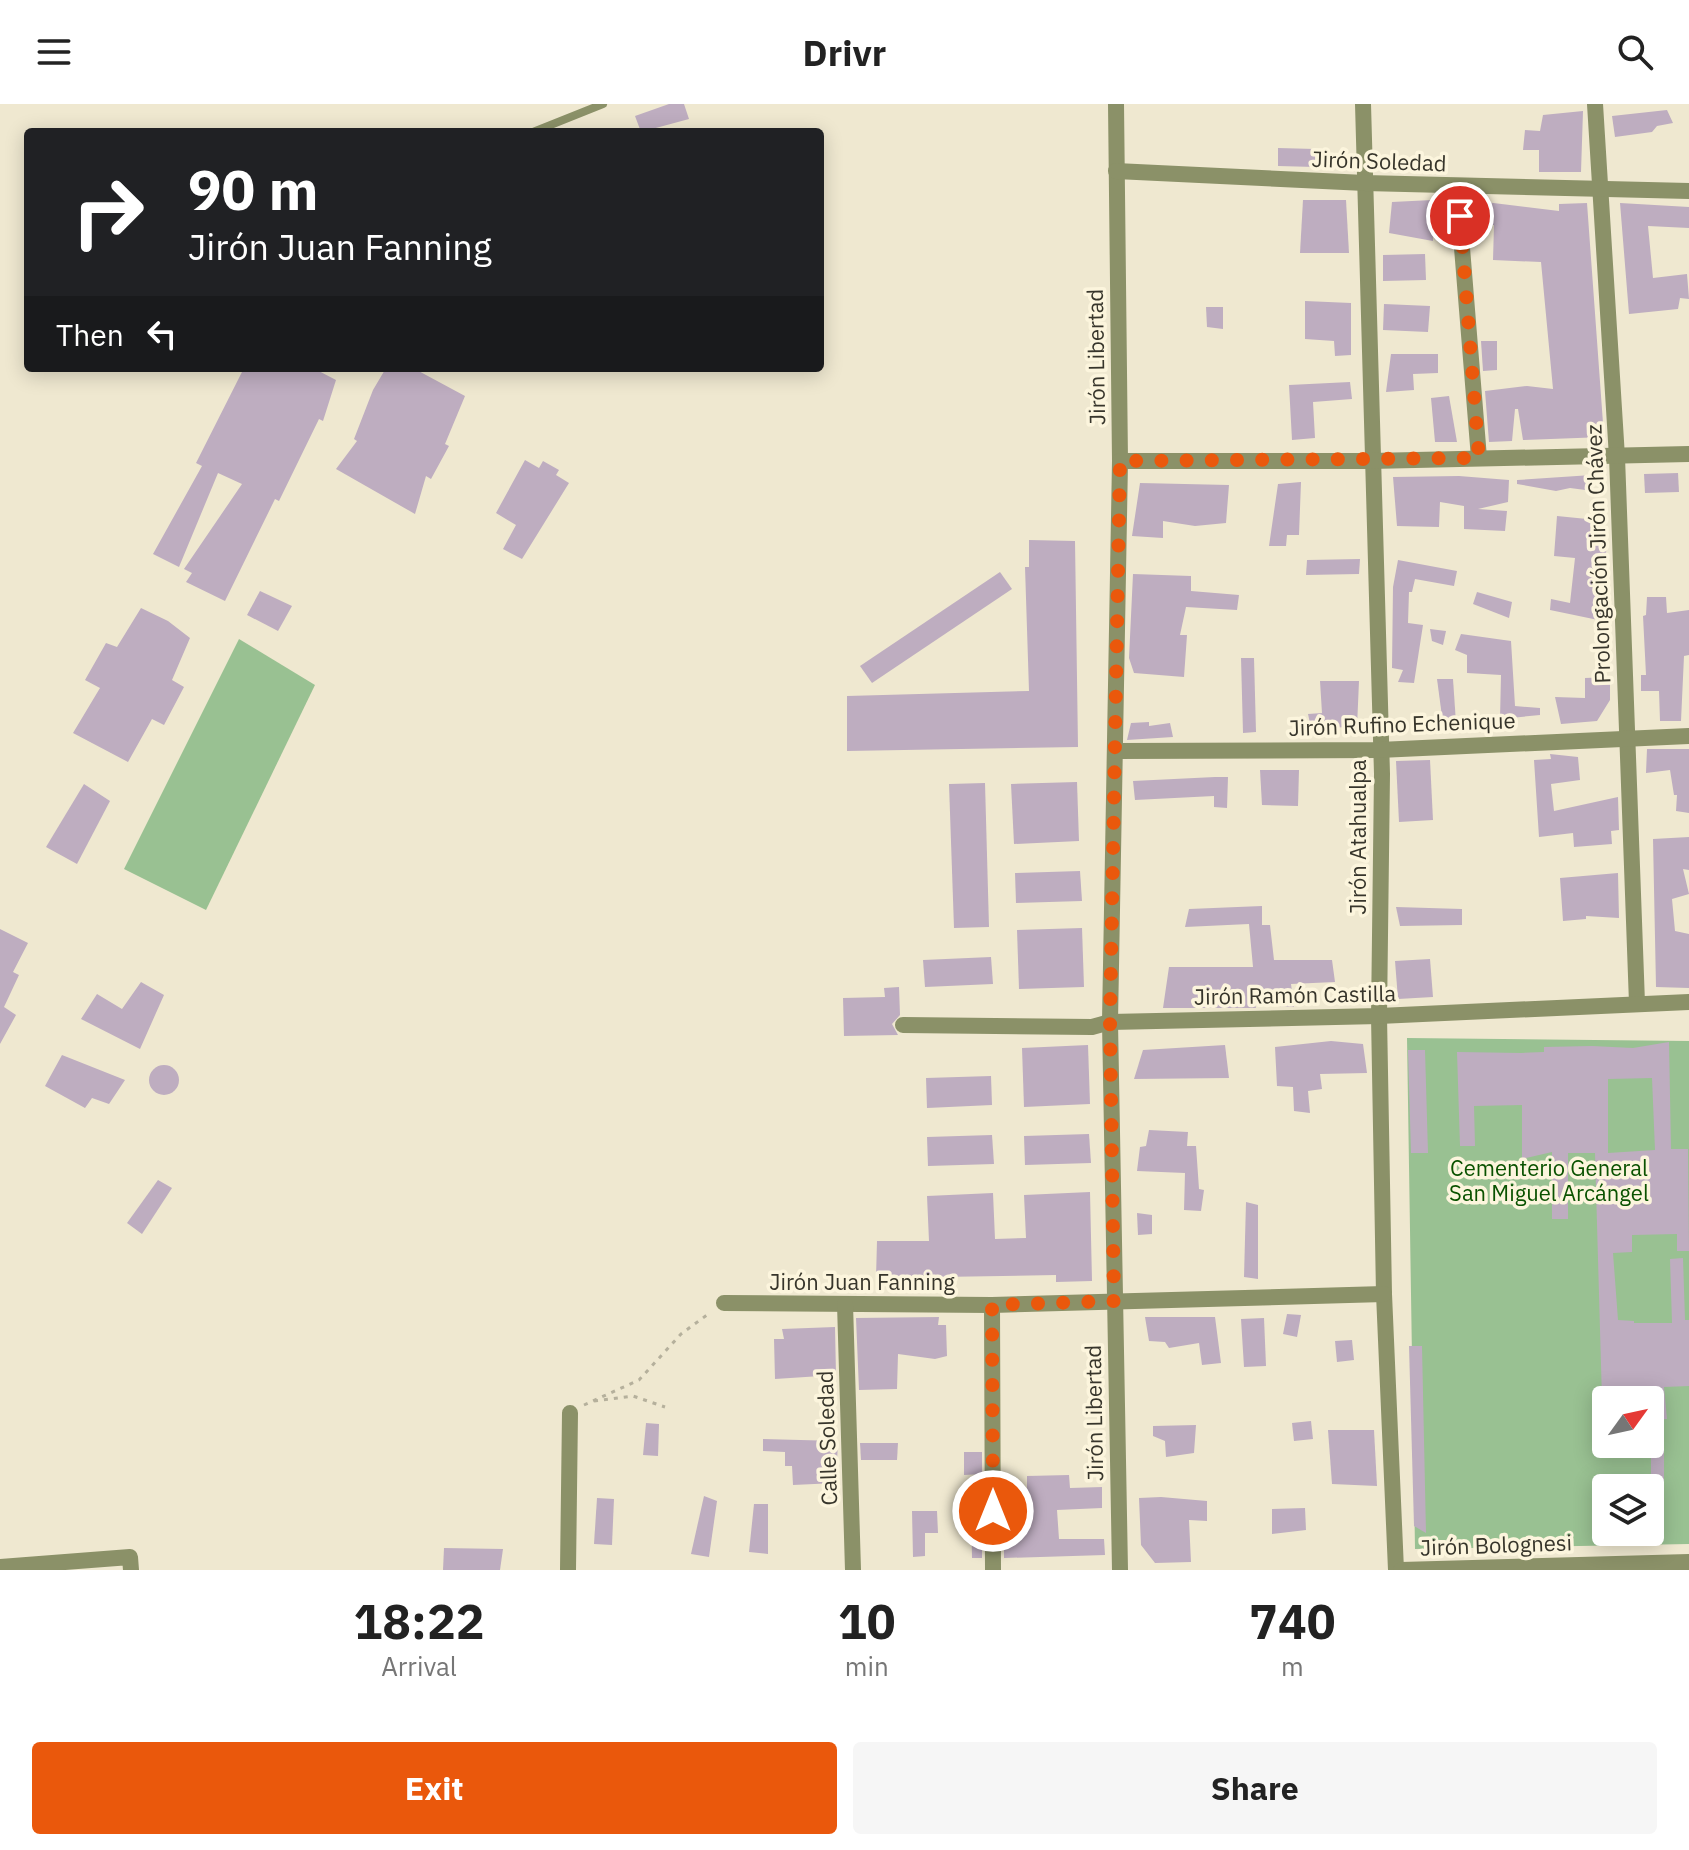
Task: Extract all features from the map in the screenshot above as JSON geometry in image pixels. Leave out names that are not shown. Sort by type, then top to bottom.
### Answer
[{"type":"street","name":"Jirón Libertad","points":[[1116,104],[1120,461],[1110,1022],[1120,1570]]},
{"type":"street","name":"Jirón Atahualpa","points":[[1363,104],[1382,774],[1379,1016],[1384,1294],[1398,1570]]},
{"type":"street","name":"Prolongación Jirón Chávez","points":[[1595,104],[1617,457],[1637,1003]]},
{"type":"street","name":"Jirón Soledad","points":[[1116,171],[1365,183],[1689,191]]},
{"type":"street","points":[[1457,186],[1479,458]]},
{"type":"street","points":[[1120,461],[1371,461],[1689,454]]},
{"type":"street","name":"Jirón Rufino Echenique","points":[[1116,751],[1379,750],[1689,736]]},
{"type":"street","name":"Jirón Ramón Castilla","points":[[903,1025],[1092,1027],[1110,1022],[1379,1016],[1689,1002]]},
{"type":"street","name":"Jirón Juan Fanning","points":[[724,1303],[992,1305],[1384,1294]]},
{"type":"street","name":"Calle Soledad","points":[[845,1304],[853,1570]]},
{"type":"street","points":[[992,1305],[993,1570]]},
{"type":"street","points":[[568,1570],[570,1413]]},
{"type":"street","name":"Jirón Bolognesi","points":[[1398,1570],[1651,1567],[1689,1562]]},
{"type":"street","points":[[0,1567],[130,1564]]},
{"type":"lane","points":[[543,128],[603,104]]},
{"type":"path","points":[[570,1413],[639,1380],[681,1334],[724,1303]]},
{"type":"path","points":[[590,1402],[633,1396],[665,1407]]},
{"type":"green space","points":[[239,639],[315,685],[206,910],[124,869]]},
{"type":"green space","name":"Cementerio General San Miguel Arcángel","points":[[1407,1038],[1689,1041],[1689,1544],[1664,1544],[1664,1474],[1592,1474],[1592,1546],[1415,1549]]},
{"type":"building","points":[[669,104],[684,104],[689,119],[656,128],[640,128],[635,116]]},
{"type":"building","points":[[1667,110],[1673,123],[1657,126],[1652,132],[1615,137],[1612,116]]},
{"type":"building","points":[[1583,111],[1581,172],[1539,172],[1539,150],[1523,150],[1525,130],[1540,131],[1543,115]]},
{"type":"building","points":[[1278,148],[1315,149],[1315,167],[1278,166]]},
{"type":"building","points":[[1303,200],[1346,200],[1349,253],[1300,253]]},
{"type":"building","points":[[1432,200],[1433,241],[1389,233],[1392,202]]},
{"type":"building","points":[[1469,200],[1559,211],[1559,204],[1587,203],[1604,437],[1523,440],[1518,409],[1515,409],[1512,441],[1489,442],[1485,391],[1527,386],[1553,389],[1541,262],[1493,260],[1494,225],[1471,226]]},
{"type":"building","points":[[1620,203],[1689,207],[1689,228],[1648,226],[1653,278],[1687,274],[1689,299],[1680,298],[1678,309],[1629,314]]},
{"type":"building","points":[[1425,254],[1426,280],[1383,281],[1383,255]]},
{"type":"building","points":[[1305,301],[1351,303],[1351,355],[1335,356],[1334,341],[1305,339]]},
{"type":"building","points":[[1384,304],[1430,306],[1428,332],[1383,330]]},
{"type":"building","points":[[1206,307],[1223,307],[1223,329],[1207,327]]},
{"type":"building","points":[[1481,341],[1497,341],[1497,370],[1483,371]]},
{"type":"building","points":[[1391,354],[1438,354],[1438,373],[1413,374],[1414,390],[1386,392]]},
{"type":"building","points":[[242,372],[321,372],[336,380],[323,421],[319,419],[279,501],[275,499],[225,601],[186,582],[192,573],[184,569],[242,484],[218,473],[179,567],[153,554],[202,466],[196,463]]},
{"type":"building","points":[[384,372],[420,372],[465,396],[445,444],[449,446],[431,479],[426,476],[415,514],[336,469],[357,441],[354,439],[373,390]]},
{"type":"building","points":[[1350,382],[1352,399],[1313,402],[1315,438],[1292,440],[1289,385]]},
{"type":"building","points":[[1449,396],[1457,442],[1435,442],[1431,398]]},
{"type":"building","points":[[525,460],[539,468],[543,461],[559,470],[556,475],[569,483],[522,559],[503,549],[516,525],[496,513]]},
{"type":"building","points":[[1678,473],[1679,492],[1645,493],[1644,474]]},
{"type":"building","points":[[1592,475],[1593,491],[1570,488],[1556,491],[1517,484],[1517,480]]},
{"type":"building","points":[[1459,476],[1509,480],[1508,502],[1478,509],[1507,511],[1505,531],[1464,529],[1464,506],[1440,502],[1439,527],[1397,526],[1393,477]]},
{"type":"building","points":[[1301,482],[1299,535],[1287,535],[1286,546],[1269,546],[1278,484]]},
{"type":"building","points":[[1140,483],[1229,485],[1226,523],[1195,526],[1163,521],[1163,538],[1132,536]]},
{"type":"building","points":[[1557,516],[1597,520],[1597,532],[1607,533],[1603,621],[1550,610],[1551,599],[1570,603],[1575,558],[1554,556]]},
{"type":"building","points":[[1029,540],[1075,541],[1078,747],[847,751],[847,696],[1029,691],[1025,567],[1029,567]]},
{"type":"building","points":[[1360,559],[1359,574],[1306,575],[1307,560]]},
{"type":"building","points":[[1398,560],[1457,571],[1454,586],[1415,579],[1412,592],[1409,592],[1408,623],[1423,625],[1414,683],[1398,682],[1403,670],[1392,668],[1393,587]]},
{"type":"building","points":[[1000,572],[1012,589],[872,683],[860,666]]},
{"type":"building","points":[[1133,574],[1191,576],[1191,591],[1239,595],[1237,610],[1186,607],[1180,635],[1187,635],[1184,677],[1134,673],[1129,658]]},
{"type":"building","points":[[260,591],[292,606],[278,631],[247,615]]},
{"type":"building","points":[[1477,592],[1512,602],[1509,618],[1473,604]]},
{"type":"building","points":[[1647,597],[1666,597],[1667,613],[1689,610],[1689,655],[1684,656],[1681,721],[1660,721],[1659,691],[1641,691],[1641,675],[1646,675],[1643,616],[1646,615]]},
{"type":"building","points":[[141,608],[168,621],[190,638],[172,680],[184,687],[164,725],[152,719],[128,762],[73,733],[100,688],[85,680],[106,643],[117,647]]},
{"type":"building","points":[[1430,629],[1446,631],[1443,645],[1432,641]]},
{"type":"building","points":[[1461,634],[1511,641],[1515,706],[1540,708],[1540,715],[1500,719],[1501,675],[1467,673],[1467,655],[1455,650]]},
{"type":"building","points":[[1241,658],[1254,658],[1256,732],[1243,733]]},
{"type":"building","points":[[1610,677],[1610,700],[1597,721],[1561,724],[1555,697],[1585,698],[1585,678]]},
{"type":"building","points":[[1437,679],[1453,679],[1456,723],[1443,724]]},
{"type":"building","points":[[1320,681],[1359,681],[1357,727],[1311,728],[1308,714],[1322,713]]},
{"type":"building","points":[[1149,722],[1149,726],[1170,723],[1173,737],[1127,740],[1131,723]]},
{"type":"building","points":[[1647,749],[1689,749],[1689,813],[1676,811],[1677,795],[1674,795],[1670,770],[1646,773]]},
{"type":"building","points":[[1550,754],[1578,757],[1580,780],[1551,784],[1554,811],[1618,797],[1619,830],[1611,831],[1612,844],[1574,847],[1573,833],[1539,837],[1534,760],[1551,759]]},
{"type":"building","points":[[1430,760],[1433,820],[1399,822],[1396,761]]},
{"type":"building","points":[[1260,770],[1299,770],[1298,806],[1262,805]]},
{"type":"building","points":[[1228,777],[1227,808],[1214,807],[1214,796],[1135,800],[1133,781]]},
{"type":"building","points":[[1077,782],[1079,841],[1014,844],[1011,784]]},
{"type":"building","points":[[985,783],[989,927],[954,928],[949,784]]},
{"type":"building","points":[[84,784],[110,801],[77,864],[46,847]]},
{"type":"building","points":[[1689,837],[1689,870],[1683,869],[1689,894],[1672,899],[1675,931],[1689,934],[1689,988],[1656,987],[1653,839]]},
{"type":"building","points":[[1080,871],[1082,901],[1016,903],[1015,873]]},
{"type":"building","points":[[1618,873],[1619,918],[1586,916],[1586,919],[1563,921],[1560,878]]},
{"type":"building","points":[[1262,906],[1262,925],[1270,925],[1274,960],[1332,960],[1335,982],[1291,984],[1294,1007],[1255,1004],[1256,1008],[1163,1008],[1169,967],[1253,967],[1249,924],[1185,927],[1189,909]]},
{"type":"building","points":[[1396,907],[1462,909],[1462,925],[1400,926]]},
{"type":"building","points":[[1082,928],[1084,987],[1019,989],[1017,930]]},
{"type":"building","points":[[0,929],[28,943],[13,972],[19,975],[4,1007],[16,1015],[0,1044]]},
{"type":"building","points":[[991,957],[993,984],[925,987],[923,960]]},
{"type":"building","points":[[1430,959],[1433,997],[1398,999],[1395,961]]},
{"type":"building","points":[[141,982],[164,995],[140,1049],[81,1019],[97,994],[122,1009]]},
{"type":"building","points":[[899,987],[900,1015],[892,1024],[898,1035],[844,1036],[843,998],[885,997],[884,988]]},
{"type":"building","points":[[1331,1041],[1363,1044],[1367,1073],[1320,1074],[1322,1089],[1308,1091],[1310,1113],[1294,1111],[1293,1087],[1277,1086],[1275,1047]]},
{"type":"building","points":[[1669,1042],[1671,1149],[1688,1149],[1689,1251],[1677,1251],[1677,1234],[1632,1235],[1632,1252],[1613,1253],[1618,1320],[1634,1323],[1672,1323],[1670,1259],[1683,1258],[1685,1320],[1689,1320],[1689,1386],[1602,1386],[1595,1153],[1568,1153],[1568,1219],[1552,1219],[1552,1152],[1522,1159],[1522,1105],[1474,1106],[1475,1146],[1460,1146],[1457,1052],[1544,1052],[1544,1047],[1633,1048]],"holes":[[[1652,1078],[1655,1150],[1608,1153],[1608,1079]]]},
{"type":"building","points":[[1088,1045],[1090,1104],[1024,1107],[1022,1048]]},
{"type":"building","points":[[1225,1045],[1229,1078],[1134,1079],[1143,1050]]},
{"type":"building","points":[[1408,1050],[1425,1050],[1428,1153],[1411,1153]]},
{"type":"building","points":[[62,1055],[125,1080],[109,1104],[92,1098],[85,1108],[45,1086]]},
{"type":"building","points":[[164,1065],[170,1066],[178,1074],[178,1086],[170,1094],[164,1095],[158,1094],[150,1086],[149,1080],[150,1074],[158,1066]]},
{"type":"building","points":[[991,1076],[992,1105],[927,1108],[926,1078]]},
{"type":"building","points":[[1149,1130],[1188,1132],[1187,1146],[1196,1146],[1199,1189],[1204,1190],[1201,1211],[1184,1210],[1185,1173],[1137,1171],[1140,1147],[1146,1146]]},
{"type":"building","points":[[1089,1134],[1091,1163],[1025,1165],[1024,1136]]},
{"type":"building","points":[[992,1135],[994,1164],[928,1166],[927,1137]]},
{"type":"building","points":[[158,1180],[172,1188],[142,1234],[127,1223]]},
{"type":"building","points":[[1090,1192],[1092,1281],[1056,1282],[1056,1275],[876,1278],[877,1241],[929,1241],[927,1196],[993,1193],[995,1239],[1026,1238],[1024,1195]]},
{"type":"building","points":[[1246,1202],[1258,1205],[1258,1279],[1244,1277]]},
{"type":"building","points":[[1137,1213],[1152,1215],[1152,1234],[1138,1235]]},
{"type":"building","points":[[1287,1314],[1301,1315],[1297,1337],[1283,1334]]},
{"type":"building","points":[[939,1317],[938,1325],[946,1325],[947,1356],[935,1359],[898,1354],[897,1389],[859,1390],[856,1318]]},
{"type":"building","points":[[1145,1317],[1215,1317],[1221,1363],[1202,1365],[1199,1343],[1169,1348],[1165,1342],[1149,1341]]},
{"type":"building","points":[[1264,1318],[1266,1366],[1244,1367],[1241,1319]]},
{"type":"building","points":[[835,1327],[836,1375],[775,1379],[774,1339],[784,1339],[782,1329]]},
{"type":"building","points":[[1352,1340],[1354,1360],[1337,1362],[1335,1341]]},
{"type":"building","points":[[1409,1346],[1422,1346],[1426,1533],[1414,1526]]},
{"type":"building","points":[[1664,1387],[1667,1419],[1664,1419]]},
{"type":"building","points":[[1311,1421],[1313,1439],[1294,1441],[1292,1423]]},
{"type":"building","points":[[646,1423],[659,1424],[658,1456],[643,1455]]},
{"type":"building","points":[[1196,1425],[1194,1453],[1166,1457],[1165,1441],[1153,1436],[1153,1426]]},
{"type":"building","points":[[1328,1430],[1374,1430],[1377,1486],[1332,1484]]},
{"type":"building","points":[[763,1439],[838,1441],[836,1483],[793,1485],[792,1466],[785,1466],[785,1452],[763,1451]]},
{"type":"building","points":[[860,1443],[898,1443],[897,1460],[861,1460]]},
{"type":"building","points":[[964,1452],[982,1452],[982,1474],[964,1475]]},
{"type":"building","points":[[1651,1458],[1664,1458],[1664,1474],[1651,1474]]},
{"type":"building","points":[[1069,1475],[1070,1488],[1102,1487],[1102,1508],[1057,1510],[1059,1539],[1104,1539],[1105,1555],[1004,1558],[1004,1491],[1027,1489],[1027,1476]]},
{"type":"building","points":[[704,1496],[717,1501],[709,1557],[691,1554]]},
{"type":"building","points":[[597,1498],[614,1499],[612,1545],[594,1544]]},
{"type":"building","points":[[1139,1498],[1207,1501],[1207,1521],[1189,1520],[1191,1562],[1155,1563],[1141,1545]]},
{"type":"building","points":[[971,1501],[982,1501],[982,1558],[972,1558]]},
{"type":"building","points":[[754,1504],[768,1504],[768,1554],[749,1552]]},
{"type":"building","points":[[1305,1508],[1306,1530],[1272,1534],[1272,1509]]},
{"type":"building","points":[[912,1511],[937,1511],[938,1533],[925,1533],[925,1556],[913,1557]]},
{"type":"building","points":[[444,1548],[503,1549],[500,1570],[443,1570]]},
{"type":"route","points":[[993,1511],[992,1305],[1114,1301],[1110,1022],[1120,461],[1479,458],[1460,216]]}]
